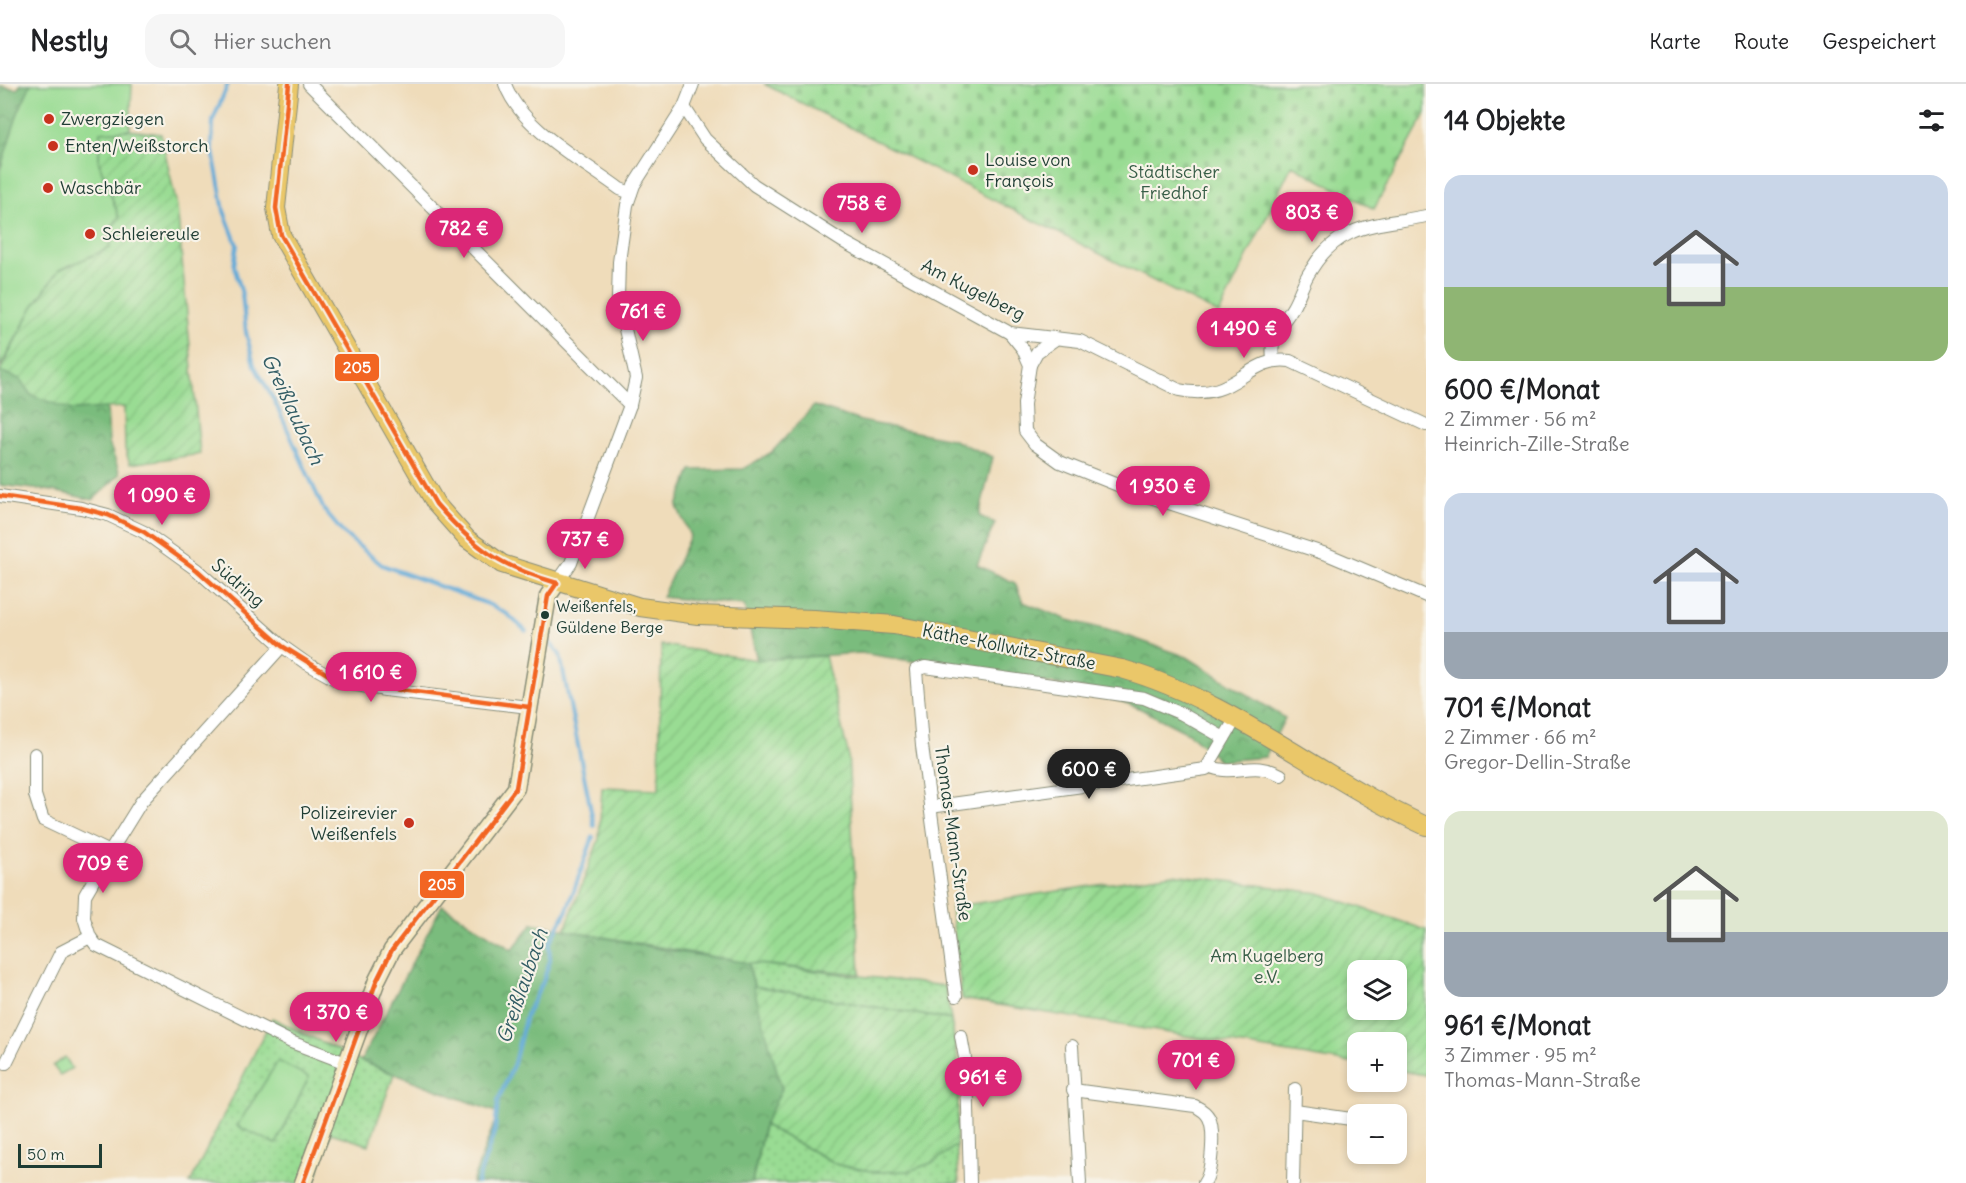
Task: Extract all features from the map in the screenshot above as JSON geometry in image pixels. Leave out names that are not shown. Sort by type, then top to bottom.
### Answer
[{"type":"main road","name":"Käthe-Kollwitz-Straße","points":[[289,84],[276,208],[281,235],[436,504],[468,539],[494,560],[557,583],[662,611],[894,625],[1111,667],[1154,678],[1236,718],[1358,791],[1426,826]]},
{"type":"street","points":[[309,84],[630,405]]},
{"type":"street","points":[[505,84],[514,105],[531,123],[620,189],[630,192]]},
{"type":"street","points":[[303,1183],[377,980],[392,950],[516,788],[548,596],[571,563],[630,405],[636,378],[618,298],[619,262],[630,192],[684,106],[693,84]]},
{"type":"street","name":"Am Kugelberg","points":[[684,106],[705,139],[754,185],[842,241],[1010,333],[1054,340],[1080,341],[1179,390],[1194,393],[1225,388],[1274,360]]},
{"type":"street","points":[[1426,216],[1353,229],[1328,247],[1310,270],[1292,309],[1275,330],[1271,341],[1274,360],[1290,360],[1426,425]]},
{"type":"street","points":[[1010,333],[1023,349],[1030,365]]},
{"type":"street","points":[[1054,340],[1037,352],[1030,365],[1024,404],[1025,431],[1035,444],[1060,462],[1136,492],[1329,555],[1426,596]]},
{"type":"street","name":"Südring","points":[[0,496],[81,508],[108,515],[144,532],[196,570],[282,646],[340,682],[385,690],[529,707]]},
{"type":"street","points":[[282,646],[141,802],[85,895],[84,918],[90,938],[96,945],[291,1042],[346,1063]]},
{"type":"street","name":"Thomas-Mann-Straße","points":[[956,996],[930,807],[916,670],[925,667],[1144,698],[1182,714],[1224,738]]},
{"type":"street","points":[[930,807],[1206,769],[1236,718]]},
{"type":"street","points":[[34,754],[35,795],[43,820],[110,852]]},
{"type":"street","points":[[1208,766],[1227,771],[1266,767],[1281,775]]},
{"type":"street","points":[[6,1063],[61,952],[90,938]]},
{"type":"street","points":[[961,1036],[967,1069],[970,1183]]},
{"type":"street","points":[[1072,1046],[1080,1183]]},
{"type":"street","points":[[1293,1183],[1295,1089]]},
{"type":"street","points":[[1073,1090],[1195,1106],[1203,1110],[1212,1125],[1210,1173],[1204,1183]]},
{"type":"street","points":[[1295,1111],[1347,1118]]},
{"type":"green space","points":[[21,84],[31,84],[18,113],[0,170],[0,86],[17,89]]},
{"type":"green space","points":[[31,84],[132,84],[130,130],[100,133],[99,163],[119,217],[108,233],[110,248],[59,270],[33,307],[0,367],[0,170],[18,113]]},
{"type":"green space","name":"Städtischer Friedhof","points":[[764,84],[1426,84],[1426,113],[1374,209],[1292,165],[1219,314]]},
{"type":"green space","points":[[130,130],[161,134],[177,206],[200,454],[130,464],[125,449],[124,407],[72,410],[31,395],[20,379],[0,371],[33,307],[59,270],[110,248],[108,233],[119,217],[99,163],[100,132]]},
{"type":"green space","points":[[0,371],[20,379],[31,395],[72,410],[107,408],[109,443],[120,474],[93,500],[53,491],[0,485]]},
{"type":"green space","points":[[814,406],[861,421],[951,439],[993,457],[979,516],[995,523],[977,565],[1015,583],[1023,602],[1068,620],[1119,633],[1187,657],[1285,718],[1265,757],[1220,761],[1188,733],[1137,707],[1086,689],[861,653],[757,660],[744,605],[662,597],[690,536],[677,506],[691,470],[743,469],[772,452]]},
{"type":"green space","points":[[661,645],[757,660],[825,656],[848,753],[860,974],[748,963],[565,930],[599,839],[602,787],[659,789]]},
{"type":"green space","name":"Am Kugelberg e.V.","points":[[1173,874],[1319,893],[1426,930],[1426,1075],[1407,1072],[1407,1032],[1347,1032],[1347,1062],[962,999],[951,907]]},
{"type":"green space","points":[[442,905],[512,950],[533,923],[662,949],[748,963],[782,1089],[764,1125],[752,1183],[472,1183],[498,1113],[361,1061]]},
{"type":"green space","points":[[748,963],[945,986],[951,1020],[753,986]]},
{"type":"green space","points":[[753,986],[951,1020],[960,1072],[956,1145],[934,1162],[909,1171],[877,1172],[838,1165],[764,1125],[782,1089]]},
{"type":"green space","points":[[272,1018],[361,1061],[394,1074],[369,1145],[331,1133],[314,1183],[190,1183]]},
{"type":"green space","points":[[65,1057],[72,1068],[60,1075],[53,1066]]},
{"type":"green space","points":[[278,1061],[309,1077],[276,1144],[237,1126]]},
{"type":"green space","points":[[764,1125],[838,1165],[934,1162],[956,1145],[959,1183],[752,1183]]},
{"type":"waterway","name":"Greißlaubach","points":[[228,84],[213,120],[212,146],[224,211],[237,245],[234,266],[242,294],[246,332],[254,365],[275,402],[324,510],[343,533],[382,565],[488,604],[507,614],[526,631]]},
{"type":"waterway","name":"Greißlaubach","points":[[549,641],[560,655],[594,826]]},
{"type":"waterway","name":"Greißlaubach","points":[[477,1183],[495,1130],[498,1101],[514,1063],[526,1015],[543,982],[550,960],[549,944],[567,910],[593,837]]},
{"type":"transit line","name":"205","points":[[289,84],[276,208],[281,235],[436,504],[464,533],[490,554],[519,570],[557,583]]},
{"type":"transit line","name":"205","points":[[0,496],[81,508],[108,515],[144,532],[197,570],[282,646],[340,682],[529,707]]},
{"type":"transit line","name":"205","points":[[303,1183],[377,980],[392,950],[516,788],[548,596],[557,583]]},
{"type":"place","name":"Zwergziegen","points":[[49,119]]},
{"type":"place","name":"Enten/Weißstorch","points":[[53,146]]},
{"type":"place","name":"Louise von François","points":[[973,170]]},
{"type":"place","name":"Waschbär","points":[[48,188]]},
{"type":"place","name":"Schleiereule","points":[[90,234]]},
{"type":"place","name":"Weißenfels, Güldene Berge","points":[[545,615]]},
{"type":"place","name":"Polizeirevier Weißenfels","points":[[409,823]]}]
